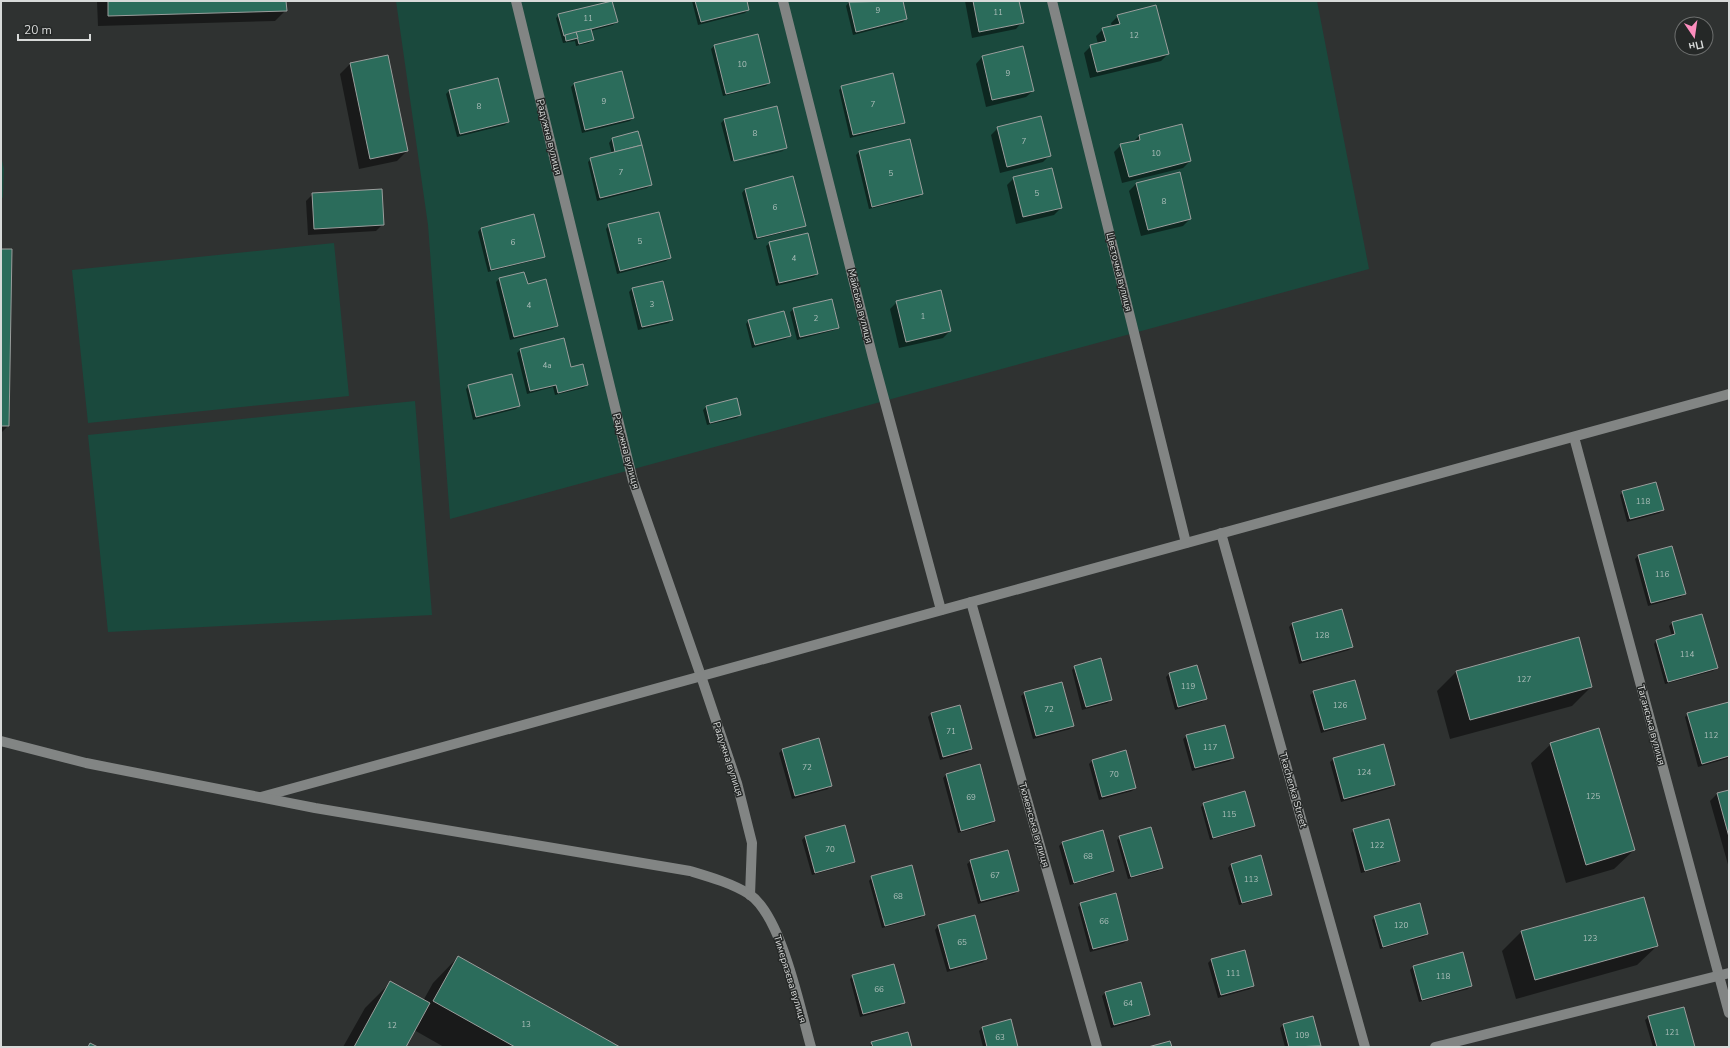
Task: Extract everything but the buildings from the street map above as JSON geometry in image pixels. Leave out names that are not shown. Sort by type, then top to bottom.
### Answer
[{"type":"street","name":"Радужна вулиця","points":[[516,1],[633,481],[701,676],[736,783],[752,842],[750,895]]},
{"type":"street","name":"Майська вулиця","points":[[783,1],[873,358],[942,610]]},
{"type":"street","name":"Цвєточна вулиця","points":[[1052,1],[1186,543]]},
{"type":"street","points":[[261,797],[1729,394]]},
{"type":"street","name":"Таганська вулиця","points":[[1574,437],[1729,1013]]},
{"type":"street","name":"Tkachenka Street","points":[[1221,533],[1365,1047]]},
{"type":"street","name":"Тюменська вулиця","points":[[971,602],[1096,1047]]},
{"type":"street","points":[[1,741],[86,763],[315,808],[690,871],[721,880],[750,895]]},
{"type":"street","name":"Тимерязєва вулиця","points":[[750,895],[769,917],[780,941],[811,1047]]},
{"type":"street","points":[[1435,1047],[1729,973]]},
{"type":"green space","points":[[396,1],[1317,1],[1369,269],[450,519],[428,225]]},
{"type":"green space","points":[[1,156],[4,169],[3,197],[1,200]]},
{"type":"green space","points":[[334,243],[349,396],[88,423],[72,270]]},
{"type":"green space","points":[[415,401],[432,615],[108,632],[88,435]]}]
